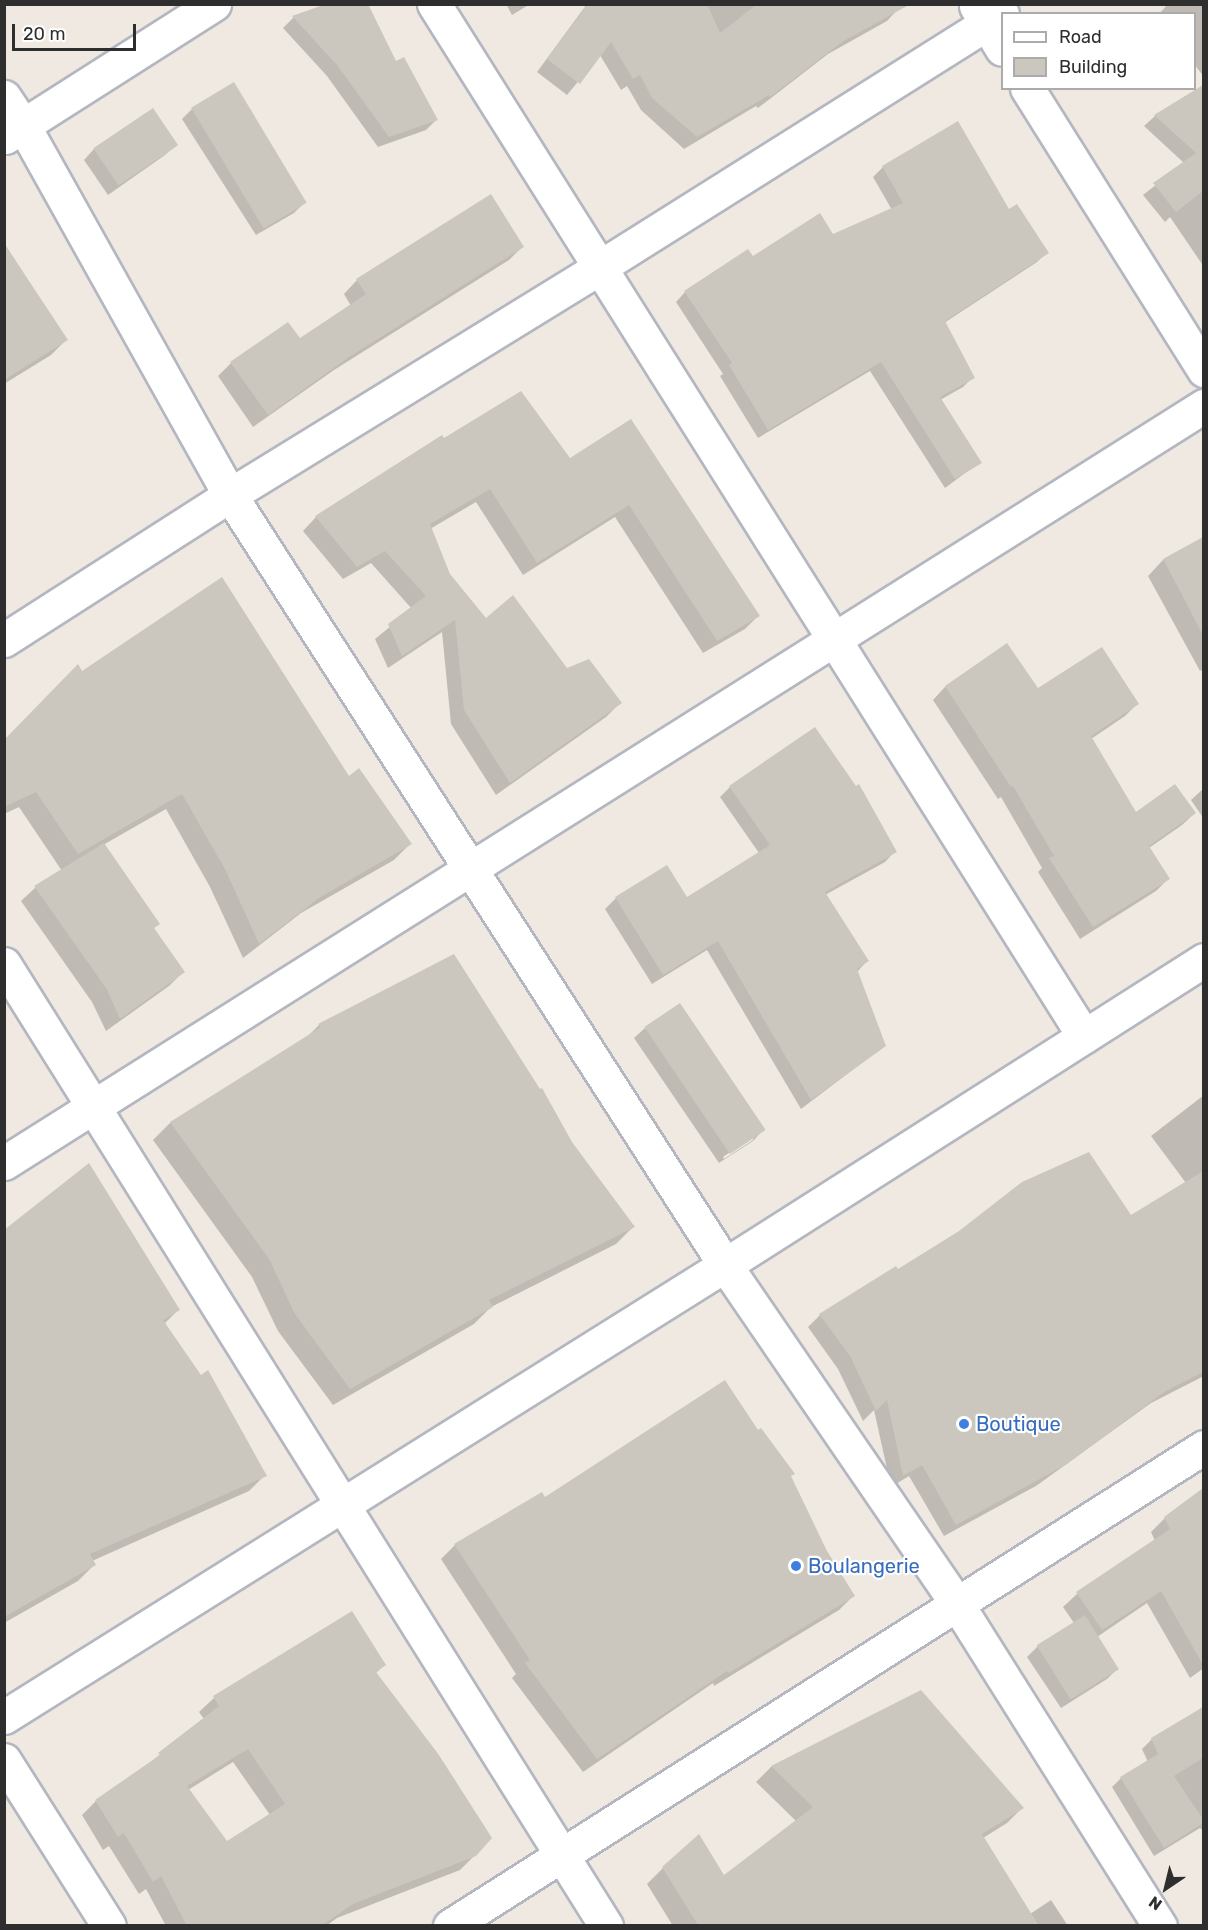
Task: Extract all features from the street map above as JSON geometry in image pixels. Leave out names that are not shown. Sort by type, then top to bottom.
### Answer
[{"type":"street","points":[[14,131],[214,4]]},
{"type":"street","points":[[434,4],[1084,1036]]},
{"type":"street","points":[[4,640],[230,495],[994,21]]},
{"type":"street","points":[[1028,90],[1203,370]]},
{"type":"street","points":[[4,97],[14,131],[230,495],[473,869],[725,1265],[957,1604],[1160,1926]]},
{"type":"street","points":[[4,1163],[1203,406]]},
{"type":"street","points":[[4,1717],[725,1265],[1203,960]]},
{"type":"street","points":[[4,964],[606,1926]]},
{"type":"street","points":[[450,1926],[1203,1447]]},
{"type":"street","points":[[4,1760],[109,1926]]},
{"type":"building","points":[[326,4],[368,4],[396,61],[404,57],[438,120],[389,137],[337,65],[292,16]]},
{"type":"building","points":[[588,4],[707,4],[720,33],[756,5],[907,6],[842,42],[770,97],[769,95],[697,137],[652,98],[640,75],[633,79],[611,42],[580,84],[547,59]]},
{"type":"building","points":[[234,82],[307,203],[264,229],[191,108]]},
{"type":"building","points":[[1203,85],[1203,191],[1176,212],[1153,183],[1196,153],[1154,115]]},
{"type":"building","points":[[153,108],[178,145],[118,186],[93,148]]},
{"type":"building","points":[[958,121],[1009,209],[1017,204],[1049,253],[945,321],[975,378],[940,397],[982,463],[955,479],[881,362],[768,430],[729,365],[732,363],[684,291],[748,249],[753,256],[820,213],[833,234],[903,203],[882,166]]},
{"type":"building","points":[[491,194],[524,247],[349,357],[268,415],[230,362],[288,322],[300,338],[366,294],[356,279]]},
{"type":"building","points":[[4,243],[68,340],[4,380]]},
{"type":"building","points":[[521,391],[570,458],[631,419],[760,616],[717,641],[629,505],[537,563],[490,489],[430,524],[450,574],[486,618],[513,595],[567,668],[589,659],[622,703],[510,783],[464,710],[455,620],[402,656],[388,624],[426,596],[385,551],[357,567],[315,516],[442,435],[444,438]]},
{"type":"building","points":[[1203,537],[1203,635],[1163,559]]},
{"type":"building","points":[[222,577],[349,776],[359,768],[412,844],[319,898],[259,944],[226,871],[182,794],[78,854],[36,792],[4,807],[4,740],[78,664],[82,671]]},
{"type":"building","points":[[1007,643],[1038,688],[1102,647],[1139,704],[1091,736],[1136,812],[1175,784],[1196,813],[1149,846],[1170,879],[1093,927],[1049,858],[1054,856],[1013,786],[1011,787],[945,686]]},
{"type":"building","points":[[815,727],[856,786],[859,784],[897,852],[825,892],[869,961],[857,969],[886,1046],[811,1100],[718,941],[663,975],[615,897],[667,865],[687,897],[770,845],[729,786]]},
{"type":"building","points":[[104,843],[160,924],[154,928],[185,972],[120,1019],[106,988],[34,886]]},
{"type":"building","points":[[454,954],[540,1089],[542,1088],[572,1142],[635,1227],[489,1300],[493,1307],[350,1389],[295,1314],[269,1259],[170,1122],[321,1027],[318,1024]]},
{"type":"building","points":[[680,1003],[766,1130],[730,1154],[644,1027]]},
{"type":"building","points":[[1089,1152],[1131,1215],[1203,1171],[1203,1372],[1164,1392],[1067,1464],[956,1525],[922,1465],[903,1476],[887,1400],[876,1411],[850,1356],[819,1314],[896,1266],[898,1269],[959,1231],[1022,1182]]},
{"type":"building","points":[[89,1163],[180,1310],[163,1320],[201,1375],[208,1370],[267,1476],[90,1554],[96,1565],[4,1617],[4,1230]]},
{"type":"building","points":[[725,1380],[758,1430],[761,1428],[795,1474],[791,1476],[827,1551],[855,1596],[729,1673],[727,1671],[597,1759],[525,1663],[530,1660],[454,1544],[542,1492],[545,1497]]},
{"type":"building","points":[[1203,1488],[1203,1665],[1161,1591],[1102,1630],[1076,1592],[1170,1529],[1164,1517]]},
{"type":"building","points":[[352,1611],[386,1665],[376,1672],[439,1755],[492,1838],[476,1856],[353,1904],[321,1926],[187,1926],[161,1876],[153,1882],[124,1833],[118,1837],[95,1800],[160,1755],[158,1753],[219,1706],[213,1696]],"holes":[[[248,1749],[285,1804],[227,1841],[187,1786]]]},
{"type":"building","points":[[1085,1615],[1119,1669],[1071,1699],[1037,1645]]},
{"type":"building","points":[[921,1690],[1024,1808],[982,1834],[1039,1926],[698,1925],[662,1867],[699,1834],[724,1875],[813,1807],[771,1766]]},
{"type":"building","points":[[1203,1707],[1203,1758],[1174,1776],[1203,1819],[1203,1823],[1164,1848],[1120,1777],[1158,1754],[1151,1738]]},
{"type":"place","name":"Boutique","points":[[964,1424]]},
{"type":"place","name":"Boulangerie","points":[[796,1566]]}]
